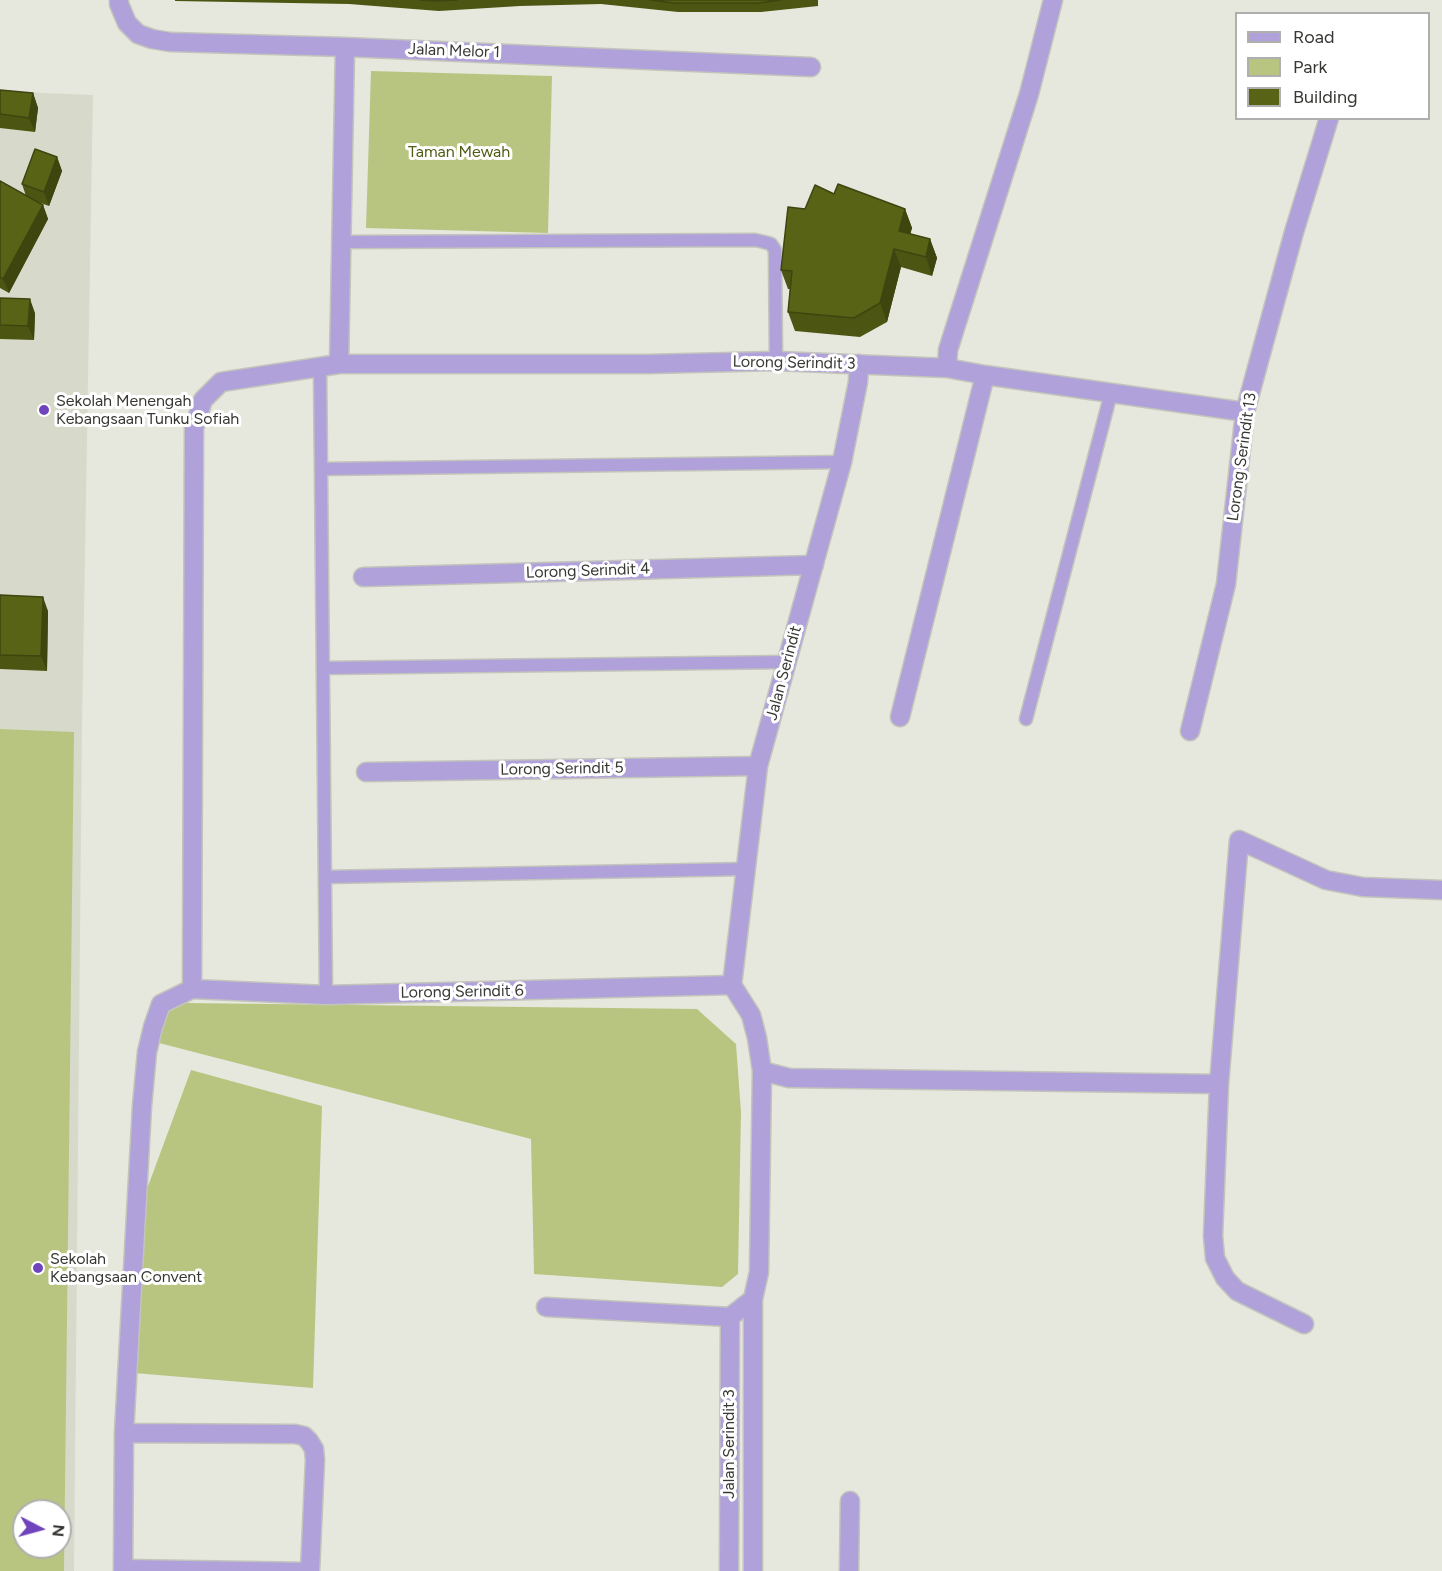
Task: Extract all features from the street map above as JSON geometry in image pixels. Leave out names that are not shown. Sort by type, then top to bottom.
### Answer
[{"type":"street","name":"Jalan Melor 1","points":[[119,0],[127,23],[138,34],[170,42],[345,47],[811,67]]},
{"type":"street","points":[[947,368],[948,350],[1029,94],[1053,0]]},
{"type":"street","points":[[339,364],[345,47]]},
{"type":"street","name":"Lorong Serindit 13","points":[[1190,730],[1226,584],[1245,412],[1293,232],[1328,120]]},
{"type":"street","name":"Lorong Serindit 3","points":[[192,989],[194,428],[203,400],[221,382],[339,364],[647,364],[776,361],[947,368],[1245,412]]},
{"type":"street","name":"Jalan Serindit","points":[[732,985],[759,766],[842,462],[858,382],[859,364]]},
{"type":"street","points":[[900,717],[985,375]]},
{"type":"street","name":"Lorong Serindit 4","points":[[363,577],[814,565]]},
{"type":"street","name":"Lorong Serindit 5","points":[[366,772],[759,766]]},
{"type":"street","points":[[1304,1324],[1237,1291],[1225,1278],[1215,1258],[1213,1236],[1219,1084],[1239,840],[1326,880],[1363,886],[1442,890]]},
{"type":"street","points":[[732,985],[751,1015],[762,1071],[759,1272],[753,1299],[753,1571]]},
{"type":"street","name":"Lorong Serindit 6","points":[[192,989],[326,995],[732,985]]},
{"type":"street","points":[[123,1568],[124,1433],[147,1052],[161,1004],[192,989]]},
{"type":"street","points":[[762,1071],[789,1078],[1219,1084]]},
{"type":"street","points":[[546,1307],[730,1317],[753,1299]]},
{"type":"street","name":"Jalan Serindit 3","points":[[729,1571],[730,1317]]},
{"type":"street","points":[[124,1433],[295,1434],[304,1436],[314,1449],[315,1460],[310,1570]]},
{"type":"street","points":[[849,1571],[850,1500]]},
{"type":"lane","points":[[341,242],[755,240],[764,242],[771,244],[775,250],[776,361]]},
{"type":"lane","points":[[320,367],[326,995]]},
{"type":"lane","points":[[1026,719],[1111,393]]},
{"type":"lane","points":[[321,469],[842,462]]},
{"type":"lane","points":[[323,669],[787,662]]},
{"type":"lane","points":[[325,877],[746,869]]},
{"type":"lane","points":[[123,1568],[310,1570]]},
{"type":"shaded area","points":[[0,91],[93,95],[82,727],[74,1571],[0,1571]]},
{"type":"green space","name":"Taman Mewah","points":[[371,71],[552,76],[548,233],[366,228]]},
{"type":"green space","name":"Sekolah Kebangsaan Convent","points":[[0,729],[74,732],[65,1499],[12,1499],[12,1559],[64,1559],[64,1571],[0,1571]]},
{"type":"green space","points":[[184,1003],[697,1009],[736,1044],[741,1112],[738,1274],[722,1287],[534,1274],[531,1139],[159,1043],[163,1015]]},
{"type":"green space","points":[[191,1070],[322,1106],[313,1388],[134,1373],[147,1189]]},
{"type":"building","points":[[650,0],[781,0],[758,3],[674,3]]},
{"type":"building","points":[[0,90],[33,93],[29,118],[0,114]]},
{"type":"building","points":[[35,149],[57,157],[44,192],[22,184]]},
{"type":"building","points":[[0,181],[43,205],[3,279],[0,277]]},
{"type":"building","points":[[838,184],[905,209],[899,231],[930,239],[926,257],[894,249],[880,303],[854,318],[788,312],[792,271],[781,270],[788,207],[805,209],[815,185],[834,194]]},
{"type":"building","points":[[0,298],[30,299],[28,326],[0,325]]},
{"type":"building","points":[[0,595],[43,597],[41,656],[0,655]]},
{"type":"place","name":"Sekolah Menengah Kebangsaan Tunku Sofiah","points":[[44,410]]},
{"type":"place","name":"Sekolah Kebangsaan Convent","points":[[38,1268]]}]
